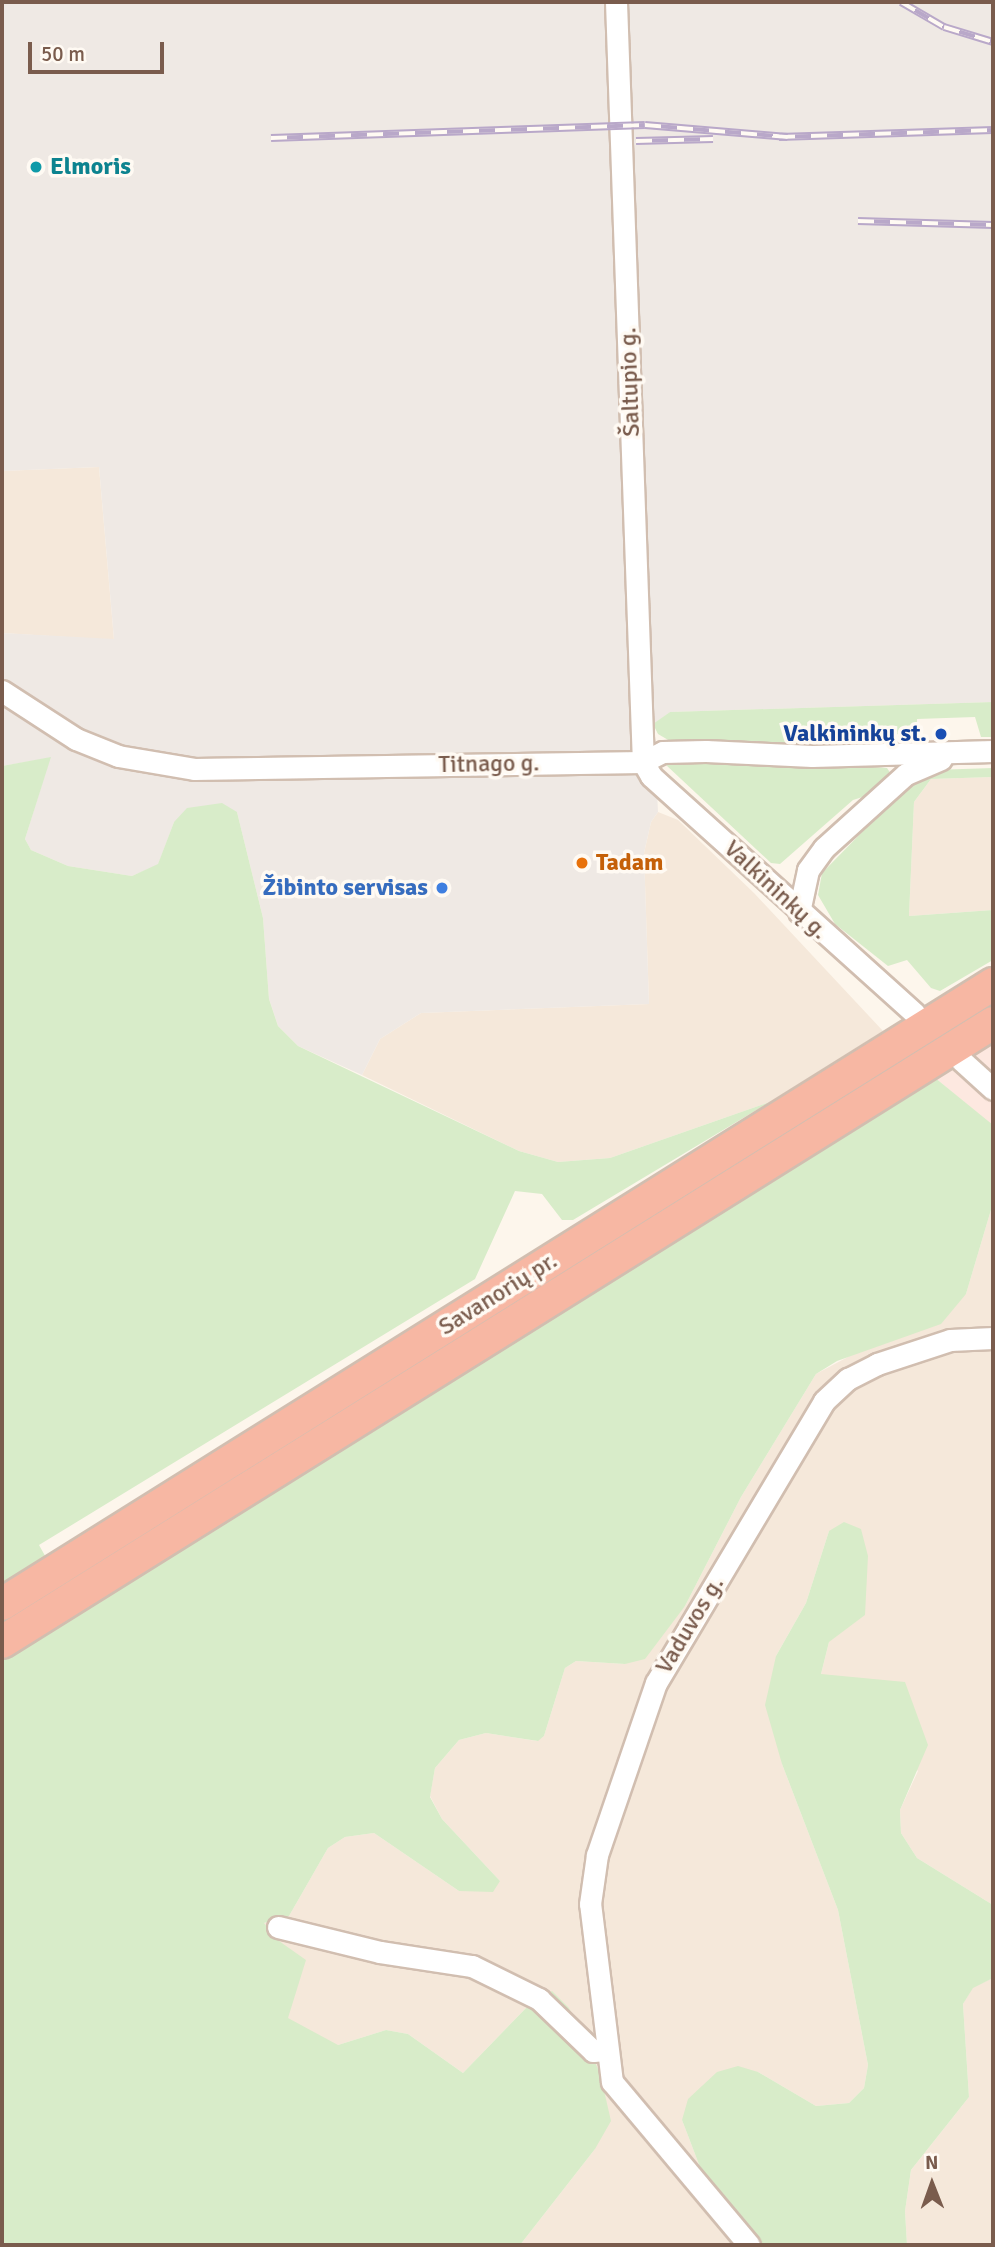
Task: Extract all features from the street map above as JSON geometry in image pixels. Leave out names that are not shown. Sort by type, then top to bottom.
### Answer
[{"type":"highway","name":"Savanorių pr.","points":[[2,1604],[993,984]]},
{"type":"highway","name":"Savanorių pr.","points":[[2,1642],[993,1023]]},
{"type":"street","name":"Šaltupio g.","points":[[616,2],[643,762]]},
{"type":"street","name":"Titnago g.","points":[[2,691],[76,739],[118,756],[194,769],[643,762],[674,752],[812,756],[993,751]]},
{"type":"street","points":[[799,912],[808,870],[824,848],[915,768],[962,752]]},
{"type":"street","name":"Valkininkų g.","points":[[643,762],[651,776],[915,1014]]},
{"type":"street","points":[[961,1060],[993,1089]]},
{"type":"street","name":"Vaduvos g.","points":[[749,2245],[612,2082],[590,1904],[592,1875],[656,1682],[824,1401],[836,1388],[877,1364],[950,1340],[993,1338]]},
{"type":"street","points":[[278,1927],[380,1952],[472,1966],[539,1999],[593,2051],[606,2050]]},
{"type":"shaded area","points":[[2,2],[993,2],[993,702],[670,712],[654,724],[658,812],[651,822],[644,853],[649,1004],[421,1013],[380,1039],[362,1075],[298,1046],[278,1026],[269,999],[263,918],[237,812],[174,822],[158,865],[132,876],[68,866],[31,850],[25,839],[50,758],[2,766],[2,633],[114,639],[99,467],[2,471]]},
{"type":"shaded area","points":[[99,467],[114,640],[2,633],[2,471]]},
{"type":"shaded area","points":[[993,777],[993,910],[909,916],[914,802],[931,779]]},
{"type":"shaded area","points":[[658,812],[678,820],[754,893],[883,1031],[770,1102],[610,1158],[558,1162],[519,1151],[362,1075],[380,1039],[421,1013],[649,1004],[644,853],[651,822]]},
{"type":"shaded area","points":[[993,1039],[993,1126],[934,1077]]},
{"type":"shaded area","points":[[993,1203],[993,1905],[917,1858],[901,1833],[900,1810],[918,1771],[821,1674],[829,1642],[829,1531],[806,1603],[776,1656],[782,1764],[838,1910],[868,2065],[864,2088],[849,2103],[816,2106],[758,2072],[682,2120],[708,2188],[753,2245],[520,2245],[595,2149],[526,2008],[463,2073],[408,2034],[386,2030],[338,2045],[255,2039],[243,1929],[289,1916],[328,1848],[345,1837],[374,1833],[459,1891],[500,1881],[442,1819],[430,1796],[435,1768],[459,1740],[486,1733],[537,1741],[544,1736],[565,1668],[576,1661],[625,1664],[685,1606],[741,1497],[816,1374],[966,1294]]},
{"type":"shaded area","points":[[993,1978],[993,2245],[907,2245],[905,2211],[911,2170],[969,2097],[963,2004],[973,1987]]},
{"type":"green space","points":[[993,702],[993,737],[981,737],[975,717],[917,719],[917,735],[845,748],[675,744],[658,734],[653,724],[670,712]]},
{"type":"green space","points":[[714,756],[887,768],[891,774],[872,794],[853,800],[780,864],[771,863],[666,765]]},
{"type":"green space","points":[[51,757],[25,839],[31,850],[68,866],[132,876],[158,864],[174,822],[187,808],[222,803],[237,812],[263,918],[269,999],[278,1026],[298,1046],[519,1151],[558,1162],[610,1158],[770,1102],[573,1220],[562,1220],[542,1194],[515,1191],[475,1279],[39,1545],[76,1611],[934,1077],[993,1125],[993,1203],[966,1294],[941,1324],[837,1361],[816,1374],[741,1497],[685,1606],[645,1659],[625,1664],[576,1661],[565,1668],[544,1736],[538,1741],[486,1733],[459,1740],[435,1768],[430,1797],[442,1819],[500,1881],[493,1892],[459,1891],[374,1833],[345,1837],[328,1848],[289,1916],[264,1923],[279,1941],[306,1960],[288,2018],[338,2045],[386,2030],[408,2034],[463,2073],[526,2008],[552,1991],[569,2008],[600,2073],[611,2121],[595,2149],[520,2245],[2,2245],[2,766]]},
{"type":"green space","points":[[993,768],[993,777],[931,779],[914,802],[909,916],[993,910],[993,960],[940,991],[931,988],[907,960],[888,966],[835,924],[818,895],[822,873],[916,777],[933,770]]},
{"type":"green space","points":[[844,1522],[861,1529],[868,1556],[865,1615],[829,1642],[821,1674],[905,1682],[928,1745],[900,1810],[901,1833],[917,1858],[993,1905],[993,1978],[973,1988],[963,2004],[969,2097],[911,2170],[905,2211],[907,2245],[753,2245],[708,2188],[682,2120],[688,2099],[717,2072],[738,2066],[758,2072],[816,2106],[849,2103],[864,2088],[868,2065],[838,1910],[782,1764],[765,1705],[776,1656],[806,1603],[829,1531]]},
{"type":"railway","points":[[901,2],[944,27],[993,42]]},
{"type":"railway","points":[[271,138],[645,125],[787,137]]},
{"type":"railway","points":[[779,137],[993,130]]},
{"type":"railway","points":[[636,141],[713,139]]},
{"type":"railway","points":[[858,221],[993,225]]},
{"type":"place","name":"Elmoris","points":[[36,167]]},
{"type":"place","name":"Valkininkų st.","points":[[941,734]]},
{"type":"place","name":"Tadam","points":[[582,863]]},
{"type":"place","name":"Žibinto servisas","points":[[442,888]]}]
